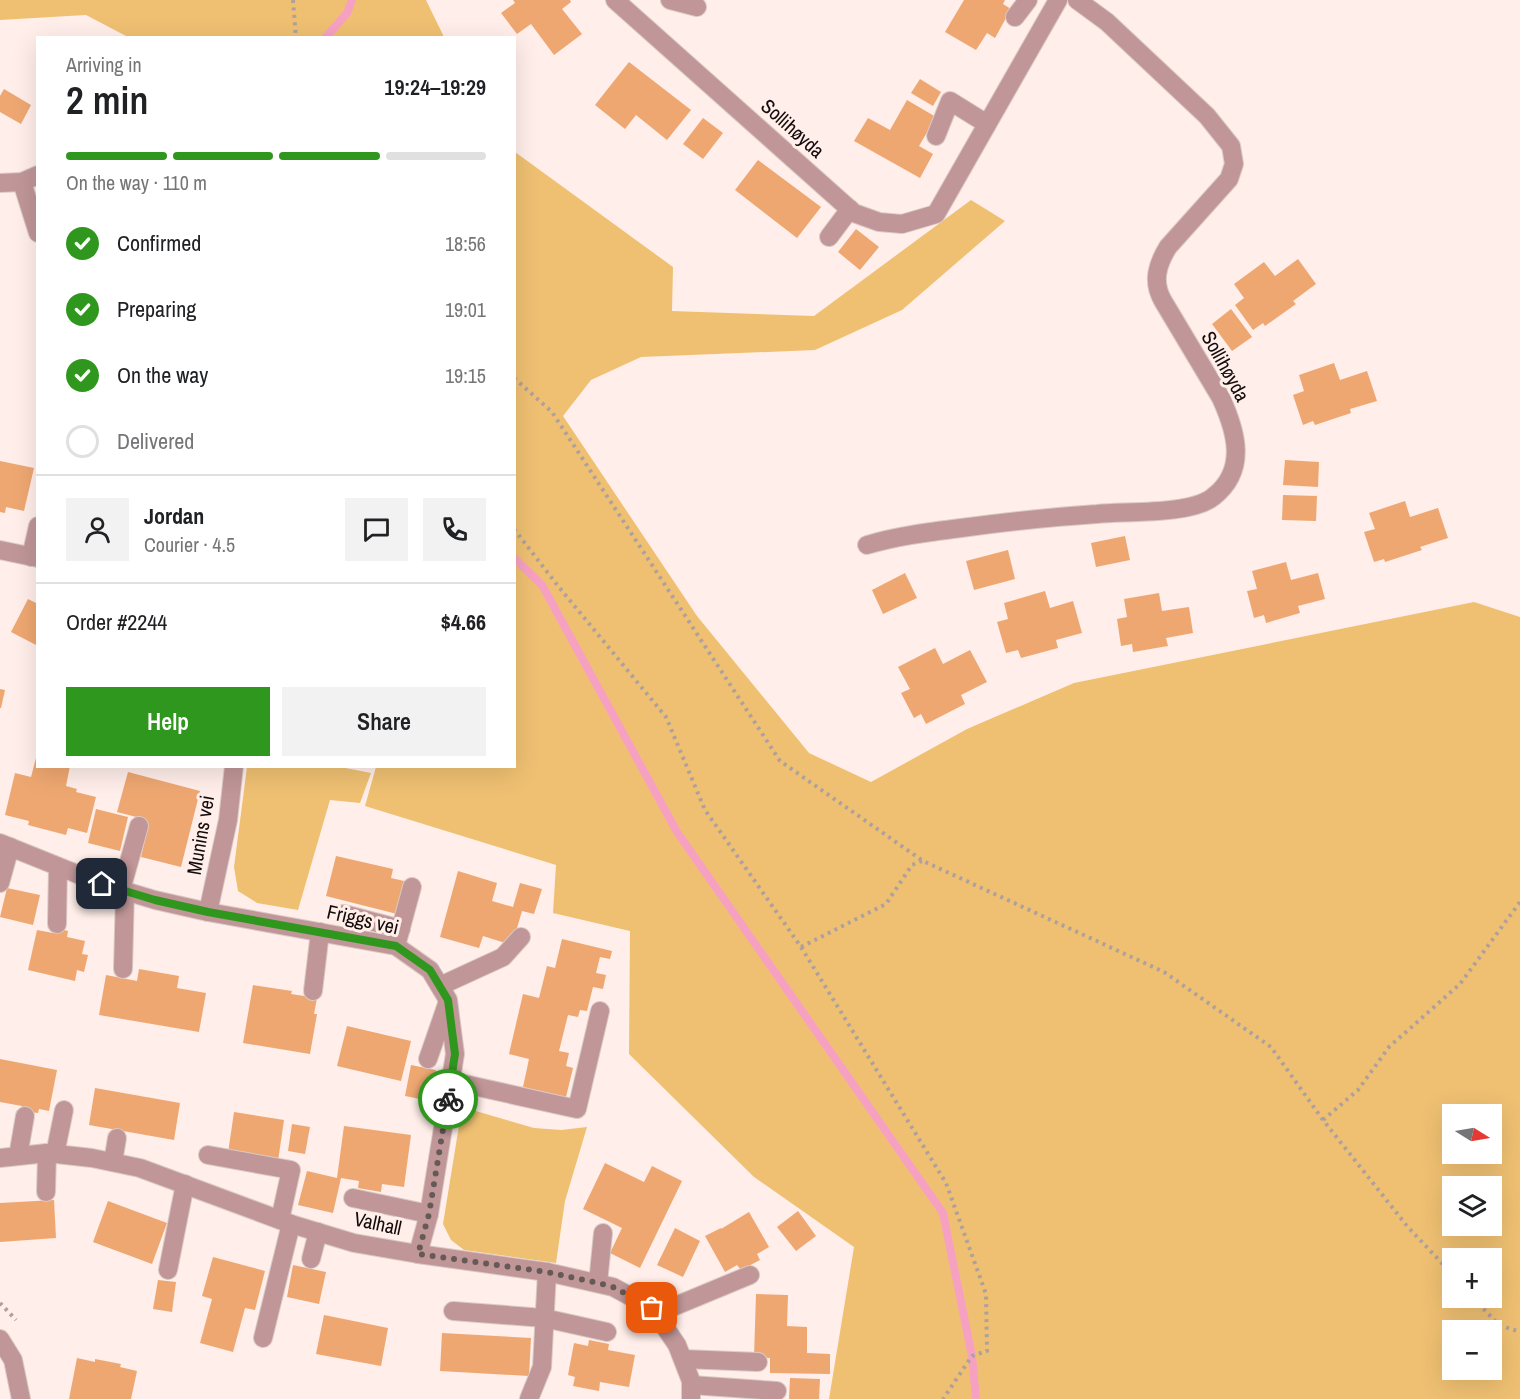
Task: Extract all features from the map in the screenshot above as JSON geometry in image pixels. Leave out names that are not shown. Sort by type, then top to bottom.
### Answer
[{"type":"street","name":"Sollihøyda","points":[[615,0],[635,7],[854,213],[879,222],[902,224],[936,214],[1058,0]]},
{"type":"street","points":[[670,0],[697,8]]},
{"type":"street","points":[[1015,17],[1028,0]]},
{"type":"street","name":"Sollihøyda","points":[[867,545],[927,532],[999,523],[1098,513],[1182,508],[1212,499],[1225,487],[1230,476],[1237,444],[1228,414],[1221,398],[1159,294],[1156,277],[1161,258],[1168,247],[1229,180],[1234,164],[1234,154],[1226,138],[1207,116],[1107,22],[1077,0]]},
{"type":"street","points":[[936,136],[950,101],[987,124]]},
{"type":"street","points":[[0,183],[32,182],[36,216]]},
{"type":"street","points":[[829,237],[850,209]]},
{"type":"street","points":[[0,550],[34,558],[36,542]]},
{"type":"street","name":"Munins vei","points":[[208,912],[228,820],[234,768]]},
{"type":"street","points":[[123,969],[123,890],[139,826]]},
{"type":"street","points":[[0,883],[5,845]]},
{"type":"street","name":"Friggs vei","points":[[5,845],[123,890],[208,912],[320,932],[399,938],[430,970],[444,993]]},
{"type":"street","points":[[57,924],[58,867]]},
{"type":"street","points":[[344,914],[399,938],[412,887]]},
{"type":"street","points":[[313,991],[320,932]]},
{"type":"street","points":[[428,1059],[444,993],[503,957],[521,937]]},
{"type":"street","points":[[418,1254],[429,1214],[455,1054],[444,993]]},
{"type":"street","points":[[451,1081],[577,1109],[600,1011]]},
{"type":"street","points":[[46,1192],[51,1154],[64,1110]]},
{"type":"street","points":[[9,1157],[25,1116]]},
{"type":"street","points":[[113,1162],[117,1138]]},
{"type":"street","name":"Valhall","points":[[9,1157],[51,1154],[113,1162],[140,1168],[285,1222],[354,1243],[547,1272],[613,1287],[652,1308],[677,1345],[691,1392]]},
{"type":"street","points":[[208,1155],[291,1170],[285,1222],[262,1338]]},
{"type":"street","points":[[168,1270],[185,1184]]},
{"type":"street","points":[[353,1198],[429,1214]]},
{"type":"street","points":[[311,1259],[318,1232]]},
{"type":"street","points":[[598,1283],[603,1233]]},
{"type":"street","points":[[529,1399],[542,1366],[547,1272]]},
{"type":"street","points":[[656,1314],[750,1275]]},
{"type":"street","points":[[453,1311],[544,1318],[607,1332]]},
{"type":"street","points":[[0,1339],[13,1360],[21,1399]]},
{"type":"street","points":[[683,1359],[758,1362]]},
{"type":"street","points":[[691,1392],[777,1391]]},
{"type":"path","points":[[293,0],[296,36]]},
{"type":"path","points":[[516,380],[552,412],[780,761],[923,861],[1164,972],[1271,1047],[1323,1120],[1407,1226],[1442,1264]]},
{"type":"path","points":[[516,532],[666,717],[705,810],[801,947],[946,1183],[986,1294],[987,1351],[972,1356],[943,1399]]},
{"type":"path","points":[[801,947],[886,904],[912,865],[923,861]]},
{"type":"path","points":[[1323,1120],[1358,1090],[1389,1047],[1460,984],[1520,902]]},
{"type":"path","points":[[1482,1308],[1498,1325],[1520,1332]]},
{"type":"shaded area","points":[[0,0],[426,0],[444,36],[126,36],[86,15],[0,20]]},
{"type":"shaded area","points":[[516,153],[673,267],[672,311],[814,316],[971,200],[1005,221],[902,310],[815,350],[641,357],[591,380],[563,416],[697,616],[809,753],[871,782],[967,729],[1074,683],[1474,602],[1520,617],[1520,1399],[829,1399],[854,1247],[754,1177],[629,1054],[630,931],[553,913],[556,865],[365,806],[376,768],[516,768]]},
{"type":"shaded area","points":[[247,768],[345,768],[371,773],[360,803],[330,800],[298,910],[257,903],[238,891],[234,867]]},
{"type":"shaded area","points":[[462,1107],[534,1128],[561,1130],[587,1127],[565,1201],[556,1263],[464,1250],[451,1240],[443,1224]]},
{"type":"building","points":[[513,0],[570,0],[571,2],[562,9],[582,34],[554,55],[531,24],[517,34],[501,13],[515,3]]},
{"type":"building","points":[[964,0],[1005,0],[1003,4],[1011,9],[995,38],[987,33],[976,50],[945,32]]},
{"type":"building","points":[[629,62],[691,110],[667,140],[636,115],[625,129],[595,105]]},
{"type":"building","points":[[920,79],[941,92],[933,106],[911,93]]},
{"type":"building","points":[[4,89],[31,105],[21,124],[0,112],[0,96]]},
{"type":"building","points":[[907,100],[936,117],[919,146],[933,154],[920,178],[854,141],[868,118],[890,130]]},
{"type":"building","points":[[703,118],[723,133],[703,159],[683,144]]},
{"type":"building","points":[[758,160],[821,207],[797,238],[735,190]]},
{"type":"building","points":[[856,229],[879,247],[860,270],[838,252]]},
{"type":"building","points":[[1298,259],[1316,284],[1293,301],[1296,304],[1265,326],[1263,323],[1253,330],[1235,305],[1244,298],[1234,284],[1264,262],[1275,276]]},
{"type":"building","points":[[1231,309],[1252,337],[1232,351],[1212,324]]},
{"type":"building","points":[[1334,363],[1340,380],[1367,371],[1377,401],[1350,409],[1351,413],[1315,425],[1313,421],[1303,425],[1293,395],[1304,391],[1299,375]]},
{"type":"building","points":[[1285,460],[1319,462],[1318,487],[1283,485]]},
{"type":"building","points":[[0,461],[34,468],[24,511],[6,507],[5,513],[0,512]]},
{"type":"building","points":[[1283,495],[1317,496],[1316,521],[1282,520]]},
{"type":"building","points":[[1405,501],[1410,517],[1438,508],[1448,538],[1420,547],[1422,550],[1385,562],[1384,559],[1374,562],[1364,532],[1375,529],[1369,513]]},
{"type":"building","points":[[1125,536],[1130,560],[1096,567],[1091,543]]},
{"type":"building","points":[[1008,550],[1015,579],[974,590],[966,561]]},
{"type":"building","points":[[1286,562],[1291,580],[1318,573],[1325,599],[1298,606],[1300,613],[1266,623],[1264,615],[1254,618],[1247,591],[1257,589],[1252,571]]},
{"type":"building","points":[[905,573],[917,598],[883,614],[872,590]]},
{"type":"building","points":[[1045,591],[1050,608],[1073,601],[1082,633],[1056,640],[1058,648],[1021,658],[1018,650],[1006,653],[997,622],[1008,619],[1004,603]]},
{"type":"building","points":[[1159,593],[1162,611],[1189,607],[1193,633],[1166,638],[1168,646],[1133,652],[1132,644],[1121,646],[1117,619],[1127,617],[1124,599]]},
{"type":"building","points":[[28,599],[36,603],[36,645],[11,632]]},
{"type":"building","points":[[935,648],[943,664],[970,650],[987,682],[961,695],[965,704],[926,724],[921,714],[914,718],[901,693],[910,689],[898,667]]},
{"type":"building","points":[[0,689],[5,690],[1,708],[0,708]]},
{"type":"building","points":[[36,758],[36,768],[70,768],[66,786],[77,789],[76,792],[96,797],[87,833],[68,828],[66,835],[28,825],[29,821],[5,815],[15,773],[31,777]]},
{"type":"building","points":[[128,772],[200,791],[181,867],[141,857],[148,826],[144,819],[117,812]]},
{"type":"building","points":[[96,809],[128,817],[120,851],[88,843]]},
{"type":"building","points":[[336,856],[393,869],[391,878],[404,881],[397,914],[326,896]]},
{"type":"building","points":[[458,871],[497,883],[492,901],[513,907],[520,883],[542,889],[534,914],[522,911],[512,945],[483,936],[479,948],[440,937]]},
{"type":"building","points":[[7,888],[40,895],[33,925],[0,917]]},
{"type":"building","points":[[54,927],[68,931],[67,937],[85,941],[82,954],[88,955],[84,972],[77,970],[75,981],[28,970],[37,930],[53,933]]},
{"type":"building","points":[[562,939],[612,951],[610,959],[600,957],[596,973],[606,975],[603,989],[593,987],[587,1011],[580,1010],[578,1017],[568,1015],[559,1051],[569,1053],[566,1066],[573,1068],[566,1097],[523,1087],[529,1059],[509,1054],[523,994],[539,998],[547,966],[555,968]]},
{"type":"building","points":[[139,969],[179,976],[177,988],[206,993],[199,1032],[99,1015],[106,975],[137,981]]},
{"type":"building","points":[[253,985],[292,991],[291,994],[317,998],[314,1014],[317,1014],[310,1054],[243,1043]]},
{"type":"building","points":[[347,1026],[411,1041],[401,1081],[337,1066]]},
{"type":"building","points":[[0,1059],[57,1070],[49,1111],[39,1109],[38,1113],[21,1111],[22,1106],[0,1102]]},
{"type":"building","points":[[411,1065],[436,1070],[430,1101],[405,1096]]},
{"type":"building","points":[[95,1088],[180,1103],[174,1140],[89,1125]]},
{"type":"building","points":[[234,1112],[284,1120],[278,1161],[228,1153]]},
{"type":"building","points":[[292,1124],[310,1127],[305,1154],[288,1151]]},
{"type":"building","points":[[344,1126],[411,1135],[404,1187],[382,1184],[381,1192],[358,1188],[359,1181],[341,1178],[333,1213],[298,1205],[307,1171],[337,1178]]},
{"type":"building","points":[[605,1163],[644,1182],[652,1166],[682,1181],[640,1268],[610,1253],[622,1228],[583,1209]]},
{"type":"building","points":[[54,1200],[56,1238],[0,1242],[0,1203]]},
{"type":"building","points":[[108,1201],[167,1223],[152,1264],[93,1242]]},
{"type":"building","points":[[798,1211],[816,1236],[796,1251],[777,1227]]},
{"type":"building","points":[[749,1212],[769,1247],[757,1254],[760,1260],[741,1270],[737,1265],[725,1272],[705,1236]]},
{"type":"building","points":[[675,1228],[700,1241],[683,1277],[657,1265]]},
{"type":"building","points":[[213,1257],[265,1271],[255,1310],[245,1308],[233,1352],[200,1343],[212,1299],[202,1296]]},
{"type":"building","points":[[293,1265],[326,1272],[319,1304],[287,1297]]},
{"type":"building","points":[[158,1280],[176,1282],[172,1312],[153,1309]]},
{"type":"building","points":[[756,1294],[788,1295],[787,1326],[807,1327],[807,1353],[830,1354],[830,1374],[770,1373],[770,1358],[754,1357]]},
{"type":"building","points":[[324,1315],[388,1328],[381,1366],[316,1354]]},
{"type":"building","points":[[442,1333],[531,1338],[529,1376],[440,1371]]},
{"type":"building","points":[[589,1340],[609,1344],[608,1350],[635,1355],[629,1387],[600,1382],[599,1391],[573,1386],[575,1377],[568,1375],[574,1343],[588,1346]]},
{"type":"building","points":[[77,1358],[121,1364],[120,1367],[137,1371],[131,1399],[69,1399]]},
{"type":"building","points":[[790,1378],[820,1379],[819,1399],[789,1399]]},
{"type":"waterway","points":[[327,36],[347,13],[352,0]]},
{"type":"waterway","points":[[516,560],[542,585],[677,832],[943,1213],[972,1356],[976,1399]]},
{"type":"way so far","points":[[448,1099],[429,1214],[418,1254],[547,1272],[598,1283],[613,1287],[652,1308]]},
{"type":"route","points":[[102,884],[155,900],[208,912],[396,946],[430,970],[448,1000],[455,1054],[448,1099]]}]
